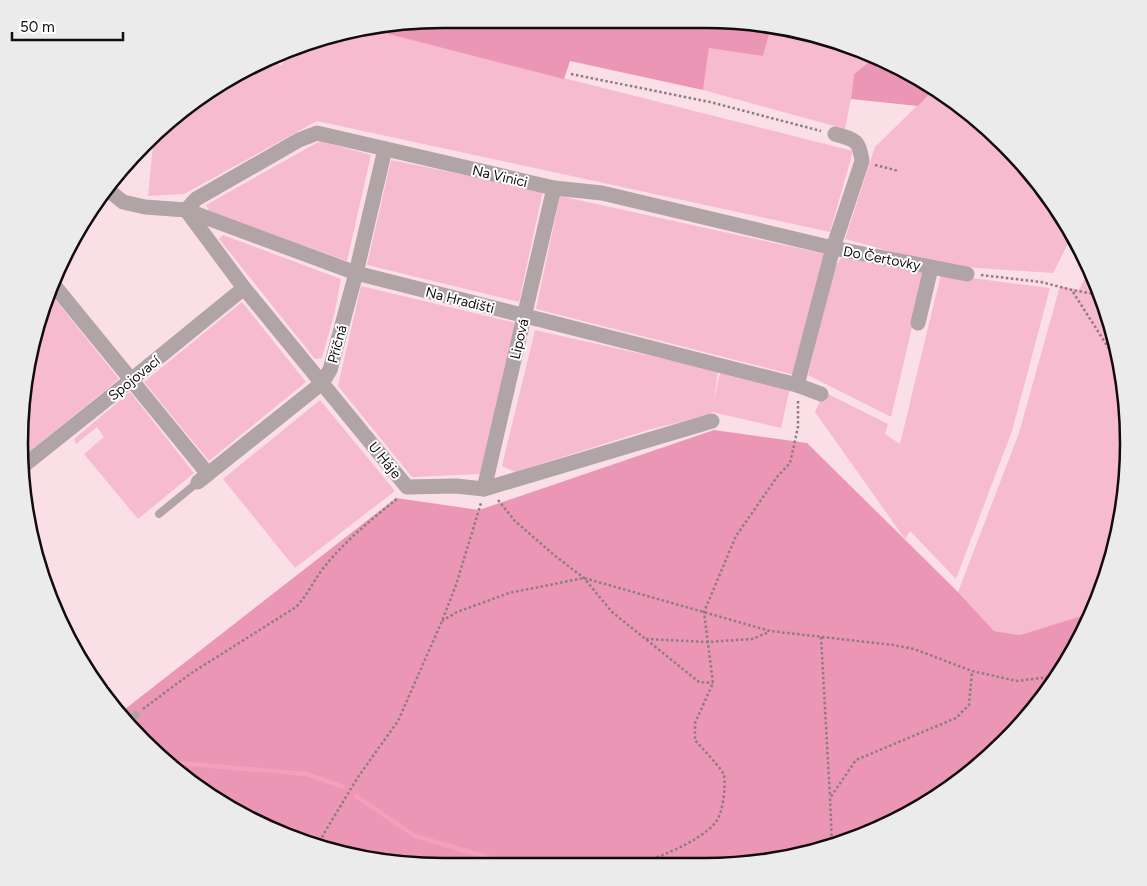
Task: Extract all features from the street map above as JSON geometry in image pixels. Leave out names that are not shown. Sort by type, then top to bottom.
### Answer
[{"type":"street","name":"Na Vinici","points":[[186,210],[196,199],[299,140],[317,133],[554,188],[602,193],[833,248]]},
{"type":"street","points":[[798,385],[833,248],[862,161],[860,147],[854,140],[835,134]]},
{"type":"street","name":"Příčná","points":[[203,478],[322,383],[330,370],[356,274],[385,149]]},
{"type":"street","name":"Lipová","points":[[484,489],[554,188]]},
{"type":"street","name":"Na Hradišti","points":[[112,192],[123,202],[145,207],[186,210],[356,274],[798,385],[821,394]]},
{"type":"street","name":"U Háje","points":[[186,210],[244,288],[406,487],[456,486],[484,489],[712,421]]},
{"type":"street","name":"Do Čertovky","points":[[833,248],[966,274]]},
{"type":"street","name":"Do Čertovky","points":[[918,323],[931,268]]},
{"type":"street","name":"Spojovací","points":[[28,462],[244,288]]},
{"type":"street","points":[[57,289],[131,380],[203,478]]},
{"type":"lane","points":[[159,514],[203,478]]},
{"type":"lane","points":[[132,718],[136,715]]},
{"type":"path","points":[[571,74],[710,102],[835,134]]},
{"type":"path","points":[[862,161],[899,171]]},
{"type":"path","points":[[966,274],[1041,282],[1091,293]]},
{"type":"path","points":[[1072,290],[1108,347]]},
{"type":"path","points":[[655,858],[689,844],[716,823],[720,814],[724,790],[724,773],[695,740],[695,723],[713,683],[704,612],[736,536],[777,477],[790,463],[798,426],[798,385]]},
{"type":"path","points":[[136,715],[190,674],[296,607],[306,597],[323,568],[351,537],[400,496],[406,487]]},
{"type":"path","points":[[321,840],[358,777],[398,721],[442,622],[456,584],[484,489],[494,494],[515,521],[584,578],[612,612],[699,682],[713,683]]},
{"type":"path","points":[[442,622],[457,612],[509,593],[584,578],[770,631],[914,649],[972,671],[1017,681],[1047,677]]},
{"type":"path","points":[[645,639],[708,642],[752,639],[770,631]]},
{"type":"path","points":[[821,637],[832,838]]},
{"type":"path","points":[[830,798],[856,760],[956,718],[969,705],[972,671]]},
{"type":"shaded area","points":[[443,27],[704,27],[769,33],[763,56],[709,48],[703,90],[570,61],[564,79],[381,32]]},
{"type":"shaded area","points":[[381,32],[853,151],[830,232],[317,121],[184,194],[148,196],[153,145],[190,113],[235,83],[274,64],[282,65],[284,59],[309,50],[362,35]]},
{"type":"shaded area","points":[[769,33],[812,42],[869,62],[854,74],[845,129],[703,90],[709,47],[763,56]]},
{"type":"shaded area","points":[[869,62],[888,70],[929,94],[918,106],[851,99],[854,74]]},
{"type":"shaded area","points":[[929,94],[957,113],[998,149],[1016,169],[1034,190],[1064,235],[1068,243],[1053,273],[977,268],[926,261],[845,239],[875,147]]},
{"type":"shaded area","points":[[320,141],[371,155],[347,261],[209,211],[206,205]]},
{"type":"shaded area","points":[[391,160],[543,191],[519,302],[367,265]]},
{"type":"shaded area","points":[[560,196],[825,254],[794,375],[536,309]]},
{"type":"shaded area","points":[[223,235],[341,279],[335,311],[322,358],[315,359],[219,239]]},
{"type":"shaded area","points":[[848,256],[920,271],[924,276],[891,417],[808,375],[834,270],[840,259]]},
{"type":"shaded area","points":[[941,274],[1050,288],[1012,431],[956,579],[910,531],[905,539],[815,412],[824,392],[888,424],[885,434],[900,444]]},
{"type":"shaded area","points":[[1085,278],[1105,335],[1116,389],[1120,443],[1119,470],[1112,524],[1097,577],[1082,616],[1020,635],[994,631],[958,592],[1019,433],[1060,286],[1079,290]]},
{"type":"shaded area","points":[[361,286],[516,323],[480,474],[412,477],[338,386]]},
{"type":"shaded area","points":[[54,298],[119,379],[28,452],[28,416],[35,362]]},
{"type":"shaded area","points":[[242,302],[306,382],[209,461],[144,382]]},
{"type":"shaded area","points":[[535,330],[718,371],[714,400],[720,373],[790,388],[781,428],[712,412],[709,415],[648,430],[515,472],[502,466]]},
{"type":"shaded area","points":[[130,392],[194,473],[138,519],[84,454],[104,437],[97,427],[76,444],[74,439]]},
{"type":"shaded area","points":[[320,400],[395,491],[295,568],[223,479]]},
{"type":"shaded area","points":[[714,430],[807,443],[958,592],[994,631],[1020,635],[1082,616],[1064,651],[1034,696],[998,737],[957,773],[912,803],[863,827],[785,851],[731,858],[416,858],[362,851],[284,827],[235,803],[190,773],[149,737],[125,709],[396,498],[479,510]]},
{"type":"waterway","points":[[178,763],[307,774],[343,787]]},
{"type":"waterway","points":[[356,796],[415,836],[490,858]]}]
